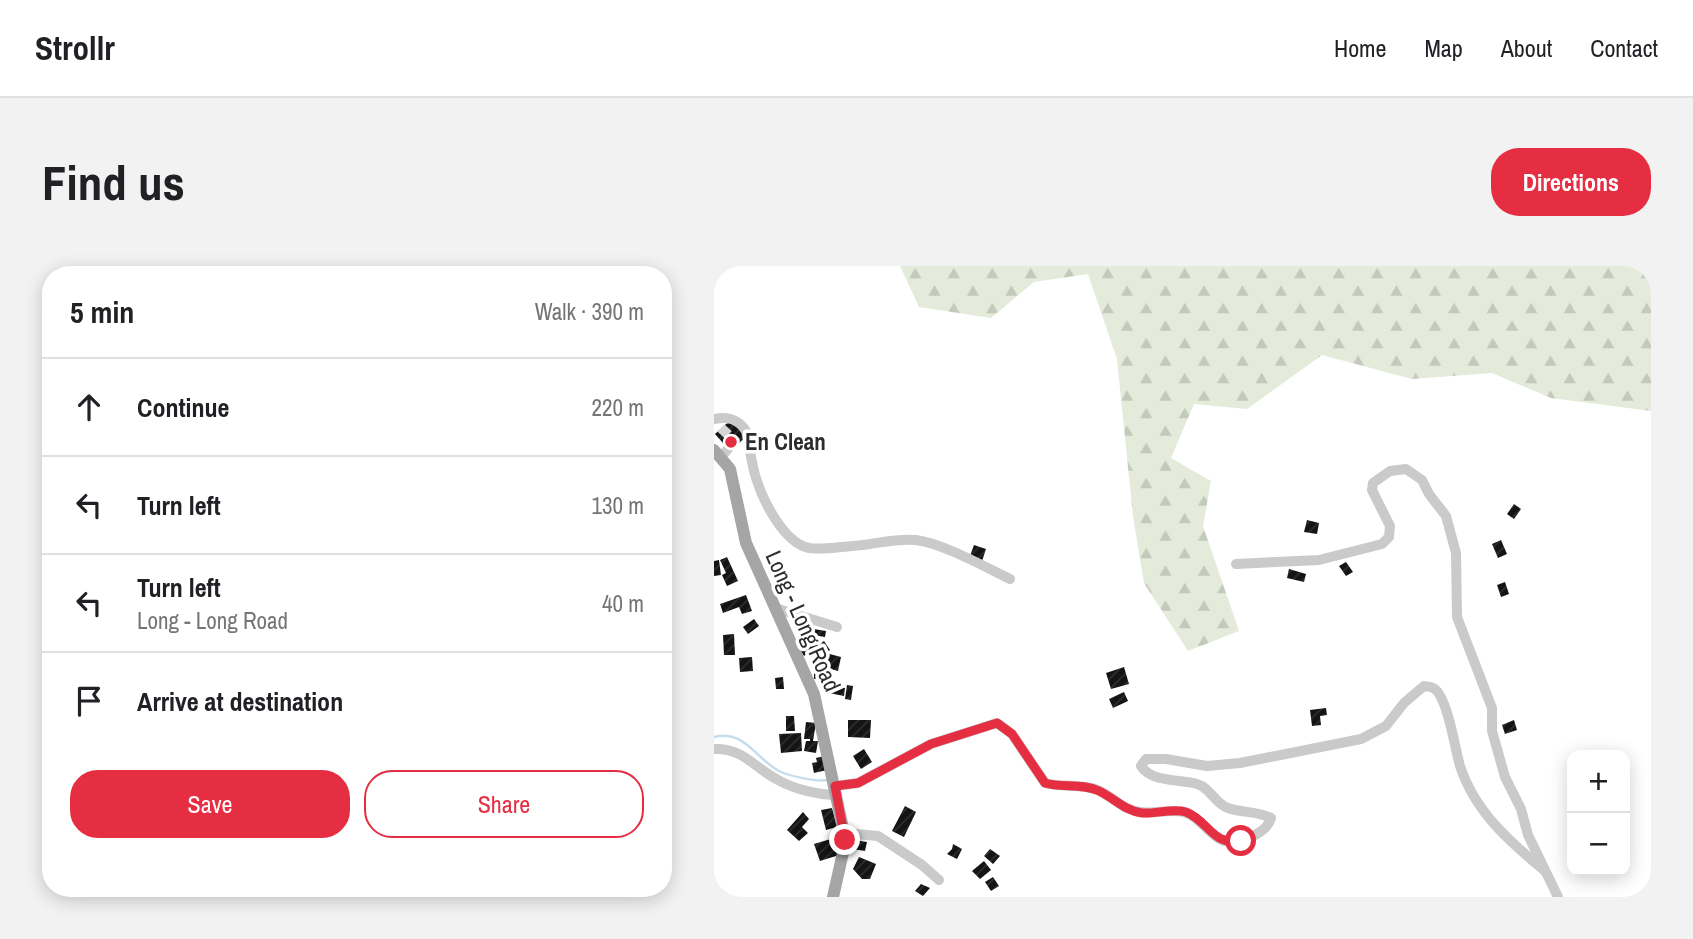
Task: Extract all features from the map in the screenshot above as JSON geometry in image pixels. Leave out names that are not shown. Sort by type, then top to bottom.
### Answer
[{"type":"main road","name":"Long - Long Road","points":[[721,452],[730,469],[746,543],[814,694],[844,833],[844,848],[833,897]]},
{"type":"street","points":[[717,422],[730,418],[742,425],[746,431],[756,480],[781,528],[797,543],[808,548],[825,548],[856,546],[875,541],[918,540],[1010,579]]},
{"type":"street","points":[[1236,564],[1319,560],[1382,544],[1390,537],[1390,526],[1371,489],[1372,486],[1379,478],[1397,469],[1415,473],[1446,516],[1453,536],[1456,553],[1457,617],[1492,708],[1492,731],[1505,777],[1521,809],[1528,835],[1558,897]]},
{"type":"street","points":[[775,608],[837,627]]},
{"type":"street","points":[[714,749],[731,750],[776,780],[825,795],[858,783],[931,744],[997,723],[1012,734],[1045,783],[1098,791],[1129,810],[1143,813],[1182,811],[1196,818],[1221,840],[1230,843],[1241,841],[1266,827],[1271,818],[1222,805],[1205,787],[1197,784],[1146,773],[1141,766],[1142,762],[1146,759],[1166,759],[1207,766],[1240,763],[1361,739],[1386,726],[1404,703],[1424,686],[1429,686],[1435,689],[1441,700],[1460,767],[1478,803],[1505,837],[1545,871]]},
{"type":"street","points":[[844,833],[878,836],[922,864],[939,880]]},
{"type":"green space","points":[[900,266],[1651,266],[1651,411],[1551,398],[1492,373],[1412,379],[1322,355],[1247,409],[1194,404],[1171,458],[1211,481],[1203,526],[1239,631],[1188,651],[1144,583],[1133,516],[1117,359],[1088,274],[1034,282],[991,318],[919,307]]},
{"type":"building","name":"En Clean","points":[[733,421],[747,436],[730,451],[715,434]]},
{"type":"building","points":[[1514,504],[1521,509],[1514,519],[1507,514]]},
{"type":"building","points":[[1307,520],[1319,523],[1317,534],[1304,532]]},
{"type":"building","points":[[1501,540],[1507,554],[1498,558],[1492,544]]},
{"type":"building","points":[[974,545],[986,549],[982,561],[970,556]]},
{"type":"building","points":[[727,557],[738,581],[727,586],[722,575],[726,573],[720,560]]},
{"type":"building","points":[[719,560],[721,575],[714,576],[714,561]]},
{"type":"building","points":[[1346,562],[1353,572],[1346,576],[1339,566]]},
{"type":"building","points":[[1289,569],[1306,574],[1304,582],[1287,578]]},
{"type":"building","points":[[1505,582],[1509,594],[1501,597],[1497,585]]},
{"type":"building","points":[[746,595],[752,611],[742,614],[739,607],[723,613],[720,604]]},
{"type":"building","points":[[754,619],[759,626],[748,634],[743,627]]},
{"type":"building","points":[[801,627],[826,631],[825,637],[800,633]]},
{"type":"building","points":[[734,634],[735,655],[724,655],[723,635]]},
{"type":"building","points":[[803,635],[809,644],[815,640],[818,645],[824,641],[830,650],[818,659],[810,652],[804,656],[794,640]]},
{"type":"building","points":[[826,653],[841,657],[838,671],[823,667]]},
{"type":"building","points":[[752,657],[753,671],[740,672],[739,658]]},
{"type":"building","points":[[1124,667],[1129,684],[1111,689],[1106,673]]},
{"type":"building","points":[[814,671],[825,671],[825,679],[814,679]]},
{"type":"building","points":[[783,677],[784,689],[776,689],[775,678]]},
{"type":"building","points":[[831,685],[845,688],[844,696],[829,693]]},
{"type":"building","points":[[847,685],[853,686],[851,700],[845,699]]},
{"type":"building","points":[[1124,692],[1128,701],[1113,708],[1109,699]]},
{"type":"building","points":[[1326,708],[1327,715],[1320,716],[1321,725],[1312,726],[1310,710]]},
{"type":"building","points":[[786,716],[794,716],[795,731],[786,731]]},
{"type":"building","points":[[848,720],[871,720],[870,738],[848,737]]},
{"type":"building","points":[[1514,720],[1517,730],[1505,734],[1502,725]]},
{"type":"building","points":[[806,722],[816,723],[813,741],[818,741],[816,753],[804,751],[806,741],[810,741],[804,739]]},
{"type":"building","points":[[801,733],[802,751],[781,753],[779,734]]},
{"type":"building","points":[[864,749],[872,762],[861,769],[853,756]]},
{"type":"building","points":[[824,756],[827,770],[814,773],[812,763],[817,762],[816,758]]},
{"type":"building","points":[[905,806],[916,812],[904,837],[892,831]]},
{"type":"building","points":[[832,808],[837,827],[826,830],[821,810]]},
{"type":"building","points":[[803,812],[809,819],[802,827],[808,833],[799,841],[787,830]]},
{"type":"building","points":[[834,838],[839,855],[820,861],[814,844]]},
{"type":"building","points":[[855,840],[867,842],[865,851],[853,849]]},
{"type":"building","points":[[953,844],[962,849],[957,859],[947,854]]},
{"type":"building","points":[[990,849],[1000,856],[993,864],[984,856]]},
{"type":"building","points":[[859,857],[876,864],[870,879],[862,879],[853,869]]},
{"type":"building","points":[[984,861],[991,870],[980,879],[972,871]]},
{"type":"building","points":[[993,877],[999,886],[991,891],[985,882]]},
{"type":"building","points":[[921,884],[930,888],[923,896],[915,891]]},
{"type":"waterway","points":[[714,737],[734,737],[742,741],[783,773],[827,780]]},
{"type":"tunnel","points":[[721,428],[735,441],[728,449]]},
{"type":"place","name":"En Clean","points":[[731,442]]},
{"type":"route","points":[[845,840],[835,786],[858,783],[931,744],[997,723],[1012,734],[1045,783],[1092,789],[1129,810],[1143,813],[1182,811],[1196,818],[1221,840],[1230,843],[1241,841]]}]
